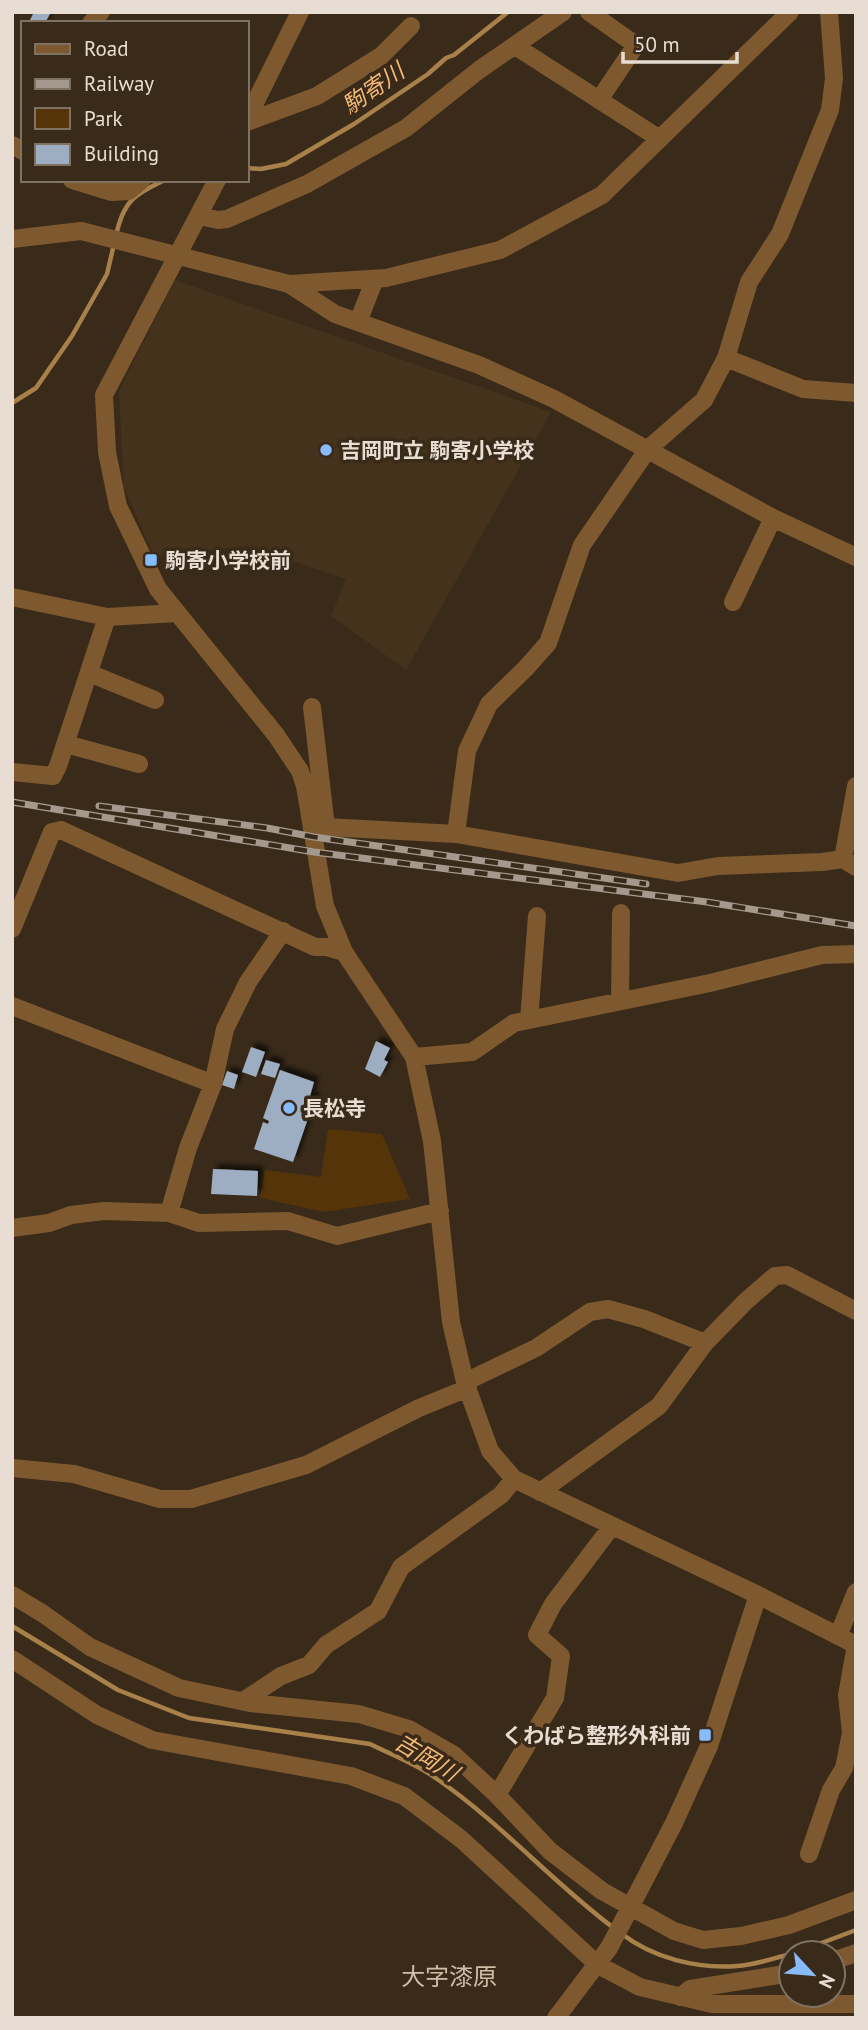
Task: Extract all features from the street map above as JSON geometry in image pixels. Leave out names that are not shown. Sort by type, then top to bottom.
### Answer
[{"type":"street","points":[[248,118],[300,12]]},
{"type":"street","points":[[199,216],[227,219],[307,184],[406,128],[563,12]]},
{"type":"street","points":[[589,12],[636,45],[599,100]]},
{"type":"street","points":[[12,239],[81,231],[289,284],[386,278],[500,250],[602,195],[790,12]]},
{"type":"street","points":[[456,834],[467,751],[489,704],[548,643],[582,545],[648,449],[704,400],[726,358],[749,282],[780,234],[830,110],[834,79],[830,12]]},
{"type":"street","points":[[248,120],[317,96],[381,55],[411,26]]},
{"type":"street","points":[[515,46],[660,139]]},
{"type":"street","points":[[82,182],[111,192],[129,191],[140,182]]},
{"type":"street","points":[[216,182],[104,395],[107,452],[118,506],[158,589],[276,735],[300,771],[305,786],[325,906],[344,952],[414,1056],[432,1142],[451,1322],[467,1385],[490,1451],[514,1479],[758,1595],[856,1645],[847,1695],[851,1733],[844,1768],[831,1790],[809,1854]]},
{"type":"street","points":[[358,322],[376,279]]},
{"type":"street","points":[[289,284],[335,314],[479,365],[554,399],[773,518],[856,557]]},
{"type":"street","points":[[726,358],[803,389],[856,393]]},
{"type":"street","points":[[733,602],[773,518]]},
{"type":"street","points":[[12,597],[107,617],[177,613]]},
{"type":"street","points":[[12,772],[53,776],[107,617]]},
{"type":"street","points":[[89,673],[155,700]]},
{"type":"street","points":[[312,707],[326,827],[456,834],[678,873],[718,866],[849,863],[856,786]]},
{"type":"street","points":[[66,744],[139,764]]},
{"type":"street","points":[[300,771],[319,770]]},
{"type":"street","points":[[12,929],[52,832],[61,830],[315,947],[344,952]]},
{"type":"street","points":[[620,1001],[621,913]]},
{"type":"street","points":[[529,1020],[537,916]]},
{"type":"street","points":[[169,1213],[188,1148],[213,1084],[225,1029],[248,982],[282,931]]},
{"type":"street","points":[[414,1056],[472,1052],[514,1023],[710,983],[822,956],[856,954]]},
{"type":"street","points":[[12,1006],[213,1084]]},
{"type":"street","points":[[12,1228],[104,1211],[169,1213],[199,1223],[288,1221],[337,1236],[440,1211]]},
{"type":"street","points":[[540,1492],[659,1406],[705,1343],[775,1276],[788,1275],[856,1311]]},
{"type":"street","points":[[12,1468],[75,1474],[160,1499],[191,1499],[306,1465],[536,1348],[590,1312],[608,1308],[705,1343]]},
{"type":"street","points":[[243,1701],[281,1676],[309,1665],[326,1645],[379,1611],[401,1567],[501,1495],[514,1479]]},
{"type":"street","points":[[497,1795],[555,1698],[561,1656],[537,1635],[553,1604],[612,1526]]},
{"type":"street","points":[[838,1636],[856,1592]]},
{"type":"street","points":[[12,1595],[90,1647],[179,1688],[243,1701],[359,1714],[409,1729],[454,1755],[497,1795],[550,1851],[602,1891],[630,1912],[674,1931],[703,1940],[741,1936],[789,1925],[856,1900]]},
{"type":"street","points":[[556,2018],[610,1948],[674,1823],[709,1746],[758,1595]]},
{"type":"street","points":[[12,1660],[97,1715],[152,1740],[351,1776],[404,1796],[461,1839],[598,1965],[640,1987],[712,2004],[823,2012],[856,2004]]},
{"type":"street","points":[[680,1997],[690,1989],[777,1975]]},
{"type":"shaded area","name":"吉岡町立 駒寄小学校","points":[[175,280],[551,412],[406,670],[331,616],[346,579],[248,546],[154,556],[124,488],[119,391]]},
{"type":"green space","points":[[328,1129],[382,1134],[410,1199],[324,1212],[260,1198],[265,1170],[321,1177]]},
{"type":"building","points":[[34,12],[51,12],[46,21],[30,20]]},
{"type":"building","points":[[376,1041],[390,1048],[384,1060],[388,1062],[380,1077],[365,1069]]},
{"type":"building","points":[[251,1047],[265,1052],[256,1077],[242,1072]]},
{"type":"building","points":[[266,1060],[280,1064],[275,1078],[261,1074]]},
{"type":"building","name":"長松寺","points":[[280,1070],[314,1082],[310,1096],[315,1098],[293,1162],[254,1149],[263,1122],[268,1124],[269,1121],[263,1118]]},
{"type":"building","points":[[227,1071],[238,1075],[234,1089],[222,1085]]},
{"type":"building","points":[[213,1169],[258,1171],[257,1196],[211,1194]]},
{"type":"waterway","name":"駒寄川","points":[[248,168],[261,169],[286,164],[354,124],[428,74],[508,12]]},
{"type":"waterway","name":"駒寄川","points":[[116,236],[122,214],[132,200],[161,182]]},
{"type":"waterway","name":"駒寄川","points":[[12,403],[36,388],[72,336],[107,274],[114,244]]},
{"type":"waterway","name":"吉岡川","points":[[12,1626],[118,1690],[189,1718],[370,1744],[413,1764],[460,1796],[615,1929]]},
{"type":"waterway","name":"吉岡川","points":[[832,1939],[856,1930]]},
{"type":"waterway","name":"吉岡川","points":[[622,1934],[647,1950],[691,1964],[744,1965],[777,1958]]},
{"type":"railway","points":[[12,802],[314,852],[707,902],[856,926]]},
{"type":"railway","points":[[99,806],[646,884]]},
{"type":"place","name":"吉岡町立 駒寄小学校","points":[[326,450]]},
{"type":"place","name":"駒寄小学校前","points":[[151,560]]},
{"type":"place","name":"長松寺","points":[[289,1108]]},
{"type":"place","name":"くわばら整形外科前","points":[[705,1735]]},
{"type":"district","name":"大字漆原","points":[[449,1976]]}]
